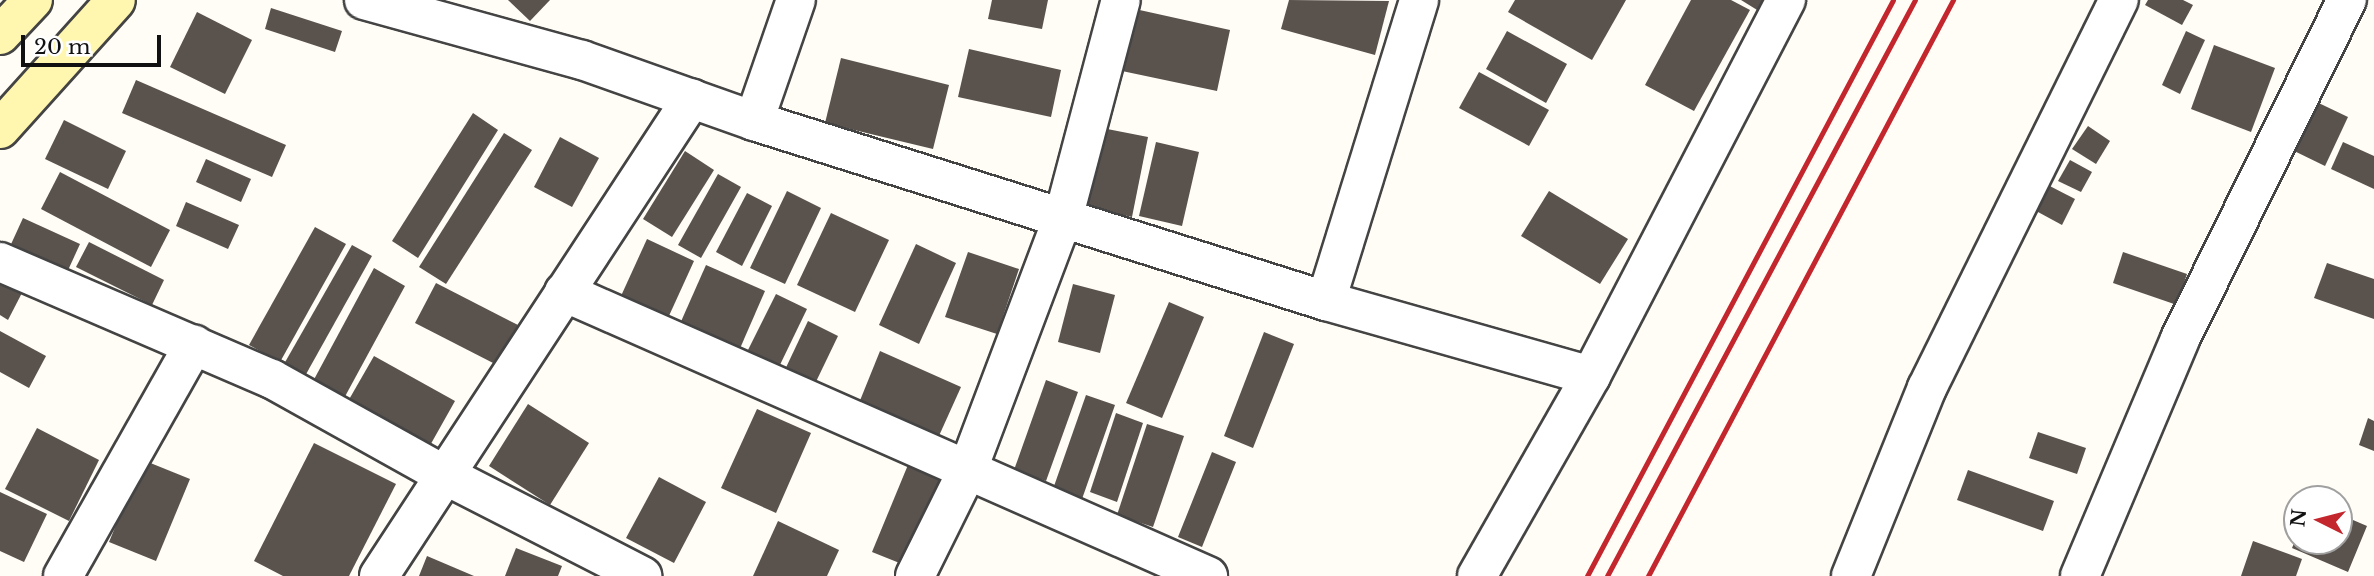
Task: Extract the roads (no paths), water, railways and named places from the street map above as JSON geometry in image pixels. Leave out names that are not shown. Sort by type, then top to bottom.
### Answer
[{"type":"main road","points":[[0,35],[33,0]]},
{"type":"main road","points":[[0,130],[116,0]]},
{"type":"street","points":[[365,0],[582,60],[754,121],[1064,215],[1326,301],[1591,376]]},
{"type":"street","points":[[754,121],[796,0]]},
{"type":"street","points":[[915,576],[968,469],[1064,215],[1121,0]]},
{"type":"street","points":[[1326,301],[1419,0]]},
{"type":"street","points":[[1477,576],[1591,376],[1786,0]]},
{"type":"street","points":[[1851,576],[1927,388],[2119,0]]},
{"type":"street","points":[[2080,576],[2180,339],[2347,0]]},
{"type":"street","points":[[379,576],[443,474],[692,97]]},
{"type":"street","points":[[0,262],[272,379],[443,474],[642,576]]},
{"type":"street","points":[[564,292],[1208,576]]},
{"type":"street","points":[[63,576],[194,344]]},
{"type":"railway","points":[[1587,576],[1893,0]]},
{"type":"railway","points":[[1607,576],[1915,0]]},
{"type":"railway","points":[[1648,576],[1953,0]]}]
